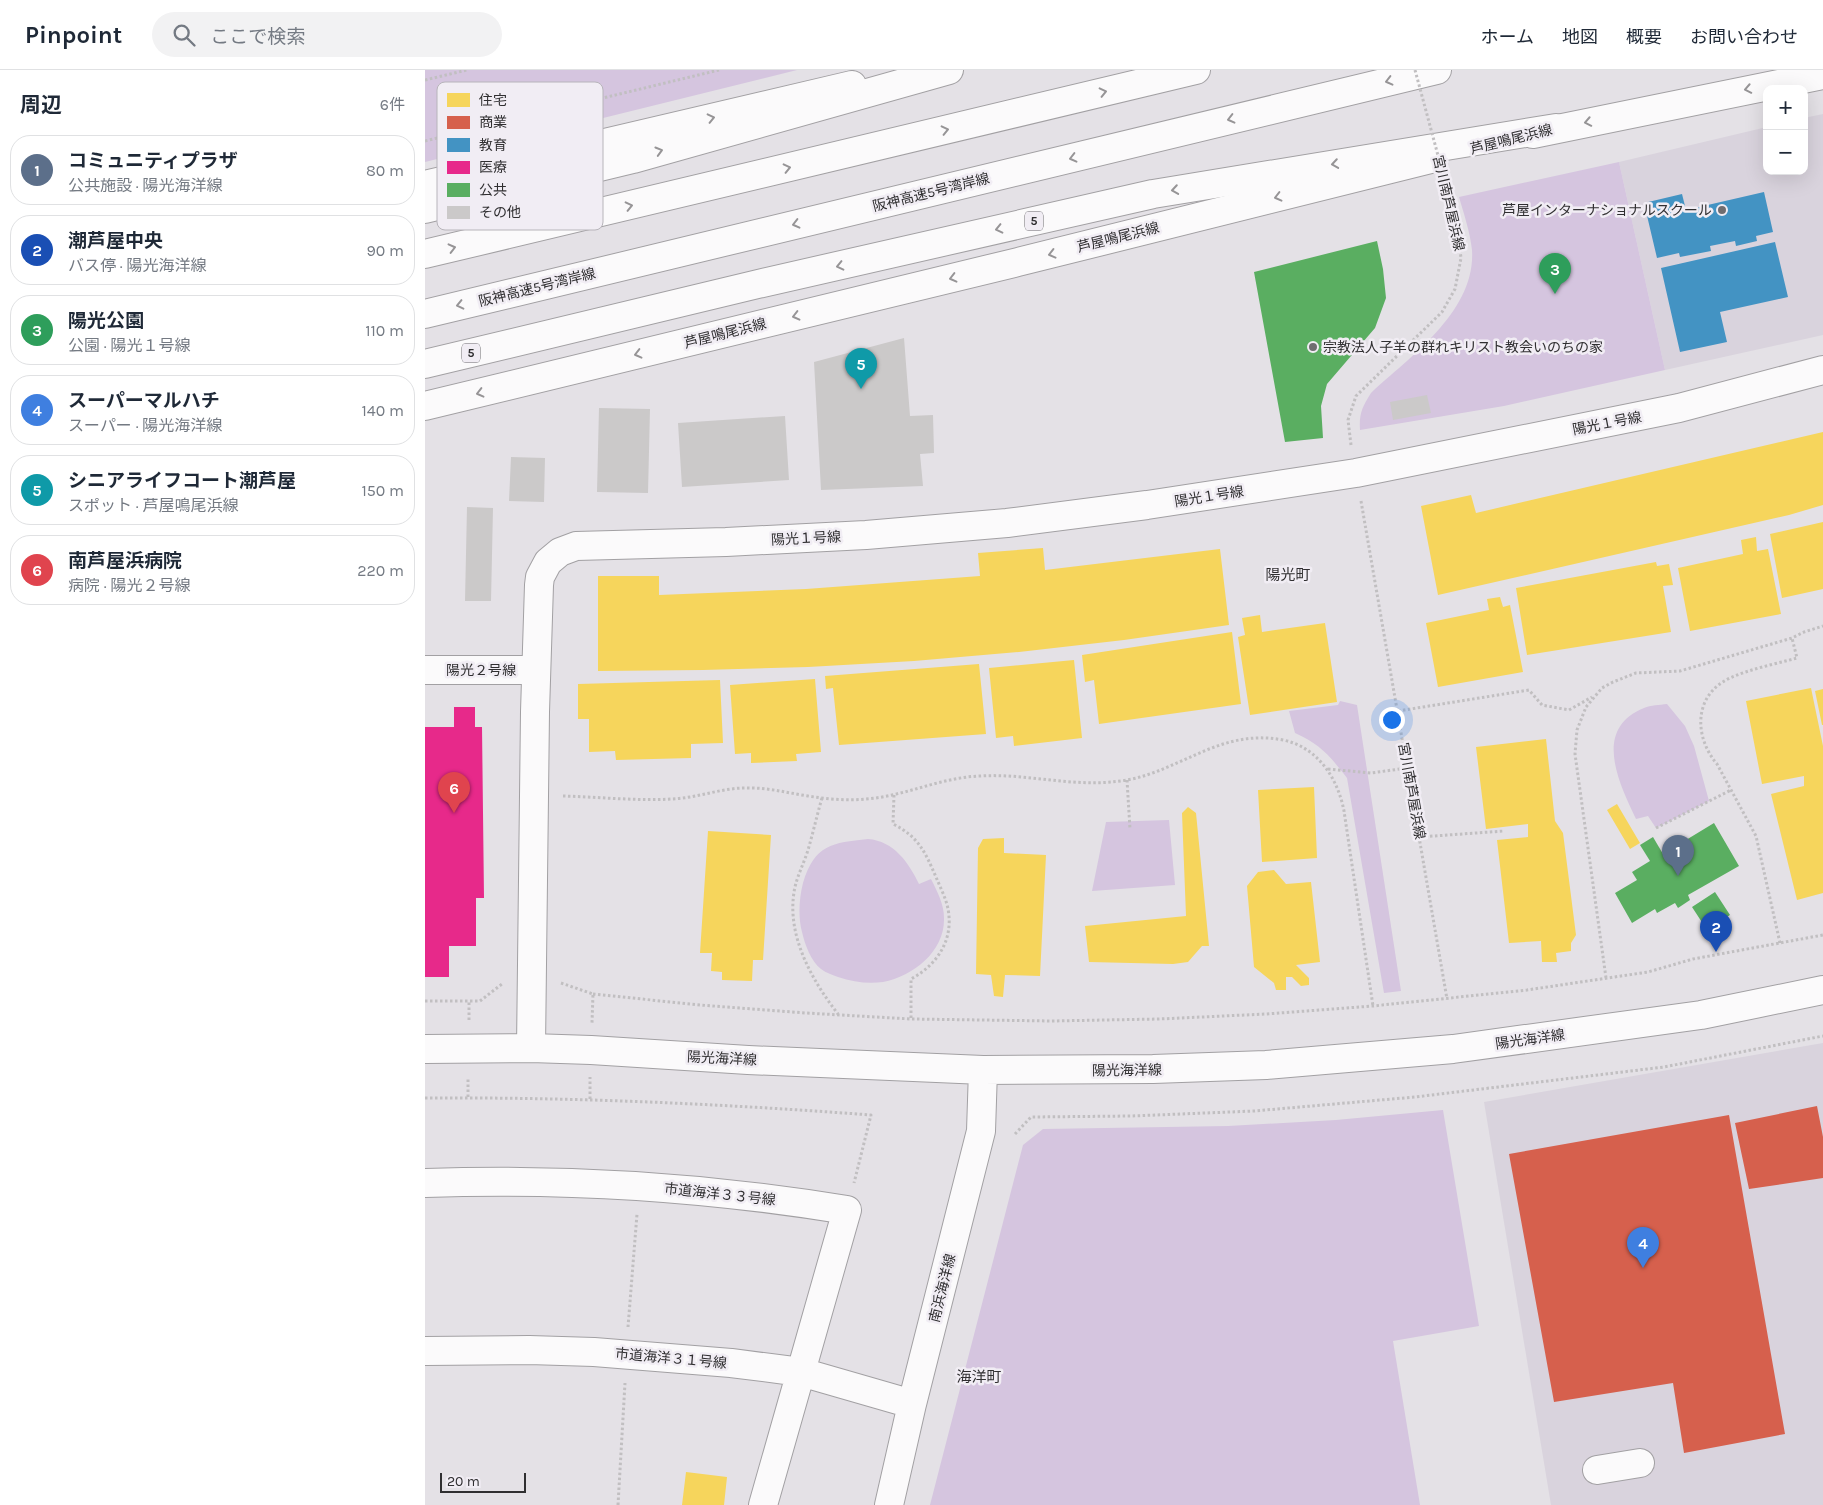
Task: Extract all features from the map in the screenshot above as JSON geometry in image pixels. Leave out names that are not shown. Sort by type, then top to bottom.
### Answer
[{"type":"main road","points":[[603,143],[914,70]]},
{"type":"main road","points":[[603,166],[949,70]]},
{"type":"main road","points":[[603,212],[1196,70]]},
{"type":"main road","name":"阪神高速5号湾岸線","points":[[425,314],[1437,70]]},
{"type":"main road","name":"芦屋鳴尾浜線","points":[[425,406],[1018,262],[1556,128],[1820,75]]},
{"type":"main road","name":"5","points":[[425,364],[1153,194],[1556,128]]},
{"type":"main road","points":[[425,254],[526,230]]},
{"type":"main road","name":"陽光１号線","points":[[531,1048],[536,670],[540,577],[548,562],[560,552],[584,544],[725,542],[866,535],[1007,523],[1139,507],[1356,473],[1679,408],[1823,370]]},
{"type":"main road","name":"陽光２号線","points":[[425,670],[536,670]]},
{"type":"main road","name":"陽光海洋線","points":[[425,1049],[531,1048],[591,1050],[777,1061],[983,1070],[1060,1071],[1237,1066],[1417,1053],[1701,1015],[1823,990]]},
{"type":"main road","name":"南浜海洋線","points":[[889,1505],[912,1404],[981,1131],[983,1070]]},
{"type":"main road","name":"市道海洋３３号線","points":[[425,1183],[529,1182],[639,1186],[754,1196],[847,1210]]},
{"type":"main road","points":[[763,1505],[847,1210]]},
{"type":"main road","name":"市道海洋３１号線","points":[[425,1351],[529,1350],[594,1352],[731,1362],[801,1372],[912,1404]]},
{"type":"main road","points":[[1597,1470],[1641,1463]]},
{"type":"path","points":[[425,80],[467,70]]},
{"type":"path","points":[[603,98],[719,70]]},
{"type":"path","name":"宮川南芦屋浜線","points":[[1352,448],[1348,420],[1356,396],[1442,312],[1455,289],[1461,258],[1457,226],[1415,70]]},
{"type":"path","name":"宮川南芦屋浜線","points":[[1360,494],[1447,999]]},
{"type":"path","points":[[1398,711],[1529,690],[1542,706],[1569,710],[1593,697],[1613,682],[1630,675],[1680,671],[1791,638],[1823,626]]},
{"type":"path","points":[[1780,944],[1756,836],[1703,743],[1700,731],[1704,706],[1709,696],[1718,686],[1728,679],[1797,658],[1791,638]]},
{"type":"path","points":[[1593,697],[1586,707],[1577,730],[1575,754],[1606,978]]},
{"type":"path","points":[[560,796],[671,799],[716,790],[747,788],[779,790],[822,798],[865,799],[894,795],[949,780],[978,776],[1007,776],[1081,783],[1127,780],[1171,765],[1208,748],[1245,739],[1271,739],[1295,744],[1316,757],[1327,769],[1338,788],[1342,800],[1373,1006]]},
{"type":"path","points":[[1327,769],[1371,773],[1407,768]]},
{"type":"path","points":[[1127,780],[1130,828]]},
{"type":"path","points":[[1656,828],[1731,790]]},
{"type":"path","points":[[894,795],[893,824],[909,833],[921,846],[946,900],[949,916],[948,934],[942,950],[926,970],[911,979],[911,1018]]},
{"type":"path","points":[[822,798],[795,888],[794,922],[798,940],[814,980],[839,1015]]},
{"type":"path","points":[[1420,837],[1504,831]]},
{"type":"path","points":[[559,976],[562,984],[593,994],[700,1005],[839,1015],[1051,1021],[1159,1019],[1266,1014],[1447,999],[1647,972],[1693,959],[1823,935]]},
{"type":"path","points":[[425,1001],[480,1000],[501,984]]},
{"type":"path","points":[[590,1099],[593,994]]},
{"type":"path","points":[[1015,1134],[1031,1117],[1132,1116],[1254,1111],[1415,1097],[1664,1066],[1823,1036]]},
{"type":"path","points":[[425,1098],[590,1099],[871,1114],[847,1210]]},
{"type":"shaded area","points":[[425,70],[797,70],[603,118],[603,82],[437,82],[437,159],[425,162]]},
{"type":"shaded area","name":"芦屋インターナショナルスクール","points":[[1823,114],[1823,335],[1665,370],[1619,162],[1763,128],[1763,175],[1808,175],[1808,117]]},
{"type":"shaded area","points":[[1619,162],[1665,370],[1504,406],[1360,430],[1362,411],[1371,393],[1422,348],[1438,331],[1464,293],[1470,272],[1472,250],[1459,197]]},
{"type":"shaded area","points":[[1340,701],[1357,705],[1401,991],[1384,993],[1347,778],[1324,751],[1295,733],[1289,711],[1338,705]]},
{"type":"shaded area","points":[[1667,704],[1685,726],[1694,746],[1709,801],[1656,828],[1648,816],[1636,819],[1617,774],[1614,743],[1618,729],[1628,717],[1647,707]]},
{"type":"shaded area","points":[[1169,820],[1175,885],[1092,891],[1106,822]]},
{"type":"shaded area","points":[[868,839],[886,844],[899,854],[919,884],[931,879],[940,898],[944,913],[943,930],[939,941],[926,960],[906,974],[895,979],[877,983],[849,980],[832,975],[821,969],[811,957],[803,937],[800,914],[803,883],[813,860],[819,853],[835,844]]},
{"type":"shaded area","points":[[1823,1043],[1823,1505],[1551,1505],[1484,1102]]},
{"type":"shaded area","points":[[1443,1110],[1479,1326],[1393,1341],[1420,1505],[930,1505],[1023,1145],[1043,1129],[1228,1126],[1336,1120]]},
{"type":"building: 住宅","points":[[1823,432],[1823,505],[1789,515],[1438,595],[1421,506],[1471,495],[1476,513]]},
{"type":"building: 住宅","points":[[1823,522],[1823,589],[1782,598],[1770,534]]},
{"type":"building: 住宅","points":[[1756,537],[1757,551],[1768,549],[1781,614],[1690,631],[1678,568],[1743,554],[1741,540]]},
{"type":"building: 住宅","points":[[1043,548],[1045,570],[1220,549],[1229,625],[1019,652],[914,661],[808,667],[598,671],[598,576],[659,576],[659,595],[806,589],[980,576],[978,553]]},
{"type":"building: 住宅","points":[[1656,562],[1657,566],[1669,564],[1673,585],[1663,586],[1671,632],[1527,655],[1516,588]]},
{"type":"building: 住宅","points":[[1500,597],[1503,607],[1510,605],[1523,672],[1438,687],[1426,623],[1489,610],[1487,599]]},
{"type":"building: 住宅","points":[[1260,615],[1262,632],[1325,623],[1337,702],[1250,715],[1238,637],[1245,635],[1242,618]]},
{"type":"building: 住宅","points":[[1232,632],[1241,704],[1099,724],[1094,680],[1085,682],[1082,655]]},
{"type":"building: 住宅","points":[[1074,660],[1082,738],[1014,746],[1013,736],[996,738],[989,668]]},
{"type":"building: 住宅","points":[[979,664],[986,734],[839,745],[833,688],[826,689],[825,676]]},
{"type":"building: 住宅","points":[[815,679],[821,752],[796,754],[797,761],[751,763],[751,753],[735,754],[730,685]]},
{"type":"building: 住宅","points":[[720,680],[723,743],[691,744],[691,758],[616,760],[615,751],[589,752],[589,719],[578,719],[578,684]]},
{"type":"building: 住宅","points":[[1811,688],[1823,746],[1823,893],[1797,900],[1771,794],[1804,786],[1804,776],[1762,784],[1746,701]]},
{"type":"building: 住宅","points":[[1823,689],[1823,725],[1822,725],[1815,691]]},
{"type":"building: 住宅","points":[[1546,739],[1555,821],[1563,833],[1576,935],[1571,943],[1571,951],[1556,953],[1557,962],[1542,962],[1541,941],[1509,943],[1497,840],[1528,837],[1528,824],[1486,829],[1476,747]]},
{"type":"building: 住宅","points":[[1314,787],[1317,858],[1262,862],[1258,790]]},
{"type":"building: 住宅","points":[[1617,804],[1640,843],[1630,849],[1607,810]]},
{"type":"building: 住宅","points":[[1188,807],[1196,813],[1209,946],[1202,946],[1188,962],[1173,964],[1089,962],[1085,926],[1186,916],[1182,813]]},
{"type":"building: 住宅","points":[[708,831],[771,835],[763,960],[753,960],[752,981],[722,980],[722,972],[711,971],[712,953],[700,953]]},
{"type":"building: 住宅","points":[[1004,838],[1004,853],[1046,855],[1040,976],[1005,975],[1003,997],[994,996],[991,975],[976,974],[978,848],[983,839]]},
{"type":"building: 住宅","points":[[1274,870],[1286,884],[1311,882],[1320,962],[1296,965],[1309,978],[1309,985],[1301,986],[1292,977],[1286,977],[1286,990],[1276,990],[1274,983],[1254,967],[1247,886],[1258,872]]},
{"type":"building: 住宅","points":[[686,1472],[727,1477],[724,1505],[682,1505]]},
{"type":"building: 商業","points":[[1817,1106],[1823,1137],[1823,1178],[1749,1189],[1735,1123]]},
{"type":"building: 商業","points":[[1729,1115],[1785,1434],[1684,1453],[1673,1383],[1554,1402],[1509,1154]]},
{"type":"building: 教育","points":[[1764,192],[1773,232],[1756,236],[1757,241],[1736,246],[1735,241],[1710,246],[1711,251],[1680,257],[1679,253],[1657,258],[1644,203],[1682,194],[1686,210]]},
{"type":"building: 教育","points":[[1775,242],[1788,297],[1720,312],[1727,342],[1680,352],[1661,268]]},
{"type":"building: 医療","points":[[454,707],[475,707],[475,727],[482,727],[484,898],[476,898],[476,946],[449,946],[449,977],[425,977],[425,727],[454,727]]},
{"type":"building: 公共","name":"宗教法人子羊の群れキリスト教会いのちの家","points":[[1377,241],[1383,269],[1386,298],[1375,328],[1327,384],[1321,406],[1323,438],[1285,442],[1254,272]]},
{"type":"building: 公共","points":[[1714,823],[1739,866],[1688,895],[1690,900],[1678,908],[1675,903],[1657,913],[1655,909],[1632,923],[1615,893],[1637,880],[1632,872],[1650,861],[1640,845],[1653,837],[1663,854]]},
{"type":"building: 公共","points":[[1715,892],[1730,915],[1707,930],[1692,907]]},
{"type":"building: その他","points":[[904,338],[910,416],[933,415],[934,453],[920,454],[923,486],[821,490],[814,362]]},
{"type":"building: その他","points":[[1427,395],[1431,413],[1393,420],[1390,402]]},
{"type":"building: その他","points":[[599,408],[650,409],[648,493],[597,492]]},
{"type":"building: その他","points":[[785,416],[789,480],[682,487],[678,423]]},
{"type":"building: その他","points":[[511,457],[545,458],[544,502],[509,501]]},
{"type":"building: その他","points":[[467,507],[493,508],[491,601],[465,601]]},
{"type":"place","name":"芦屋インターナショナルスクール","points":[[1722,210]]},
{"type":"place","name":"陽光公園","points":[[1555,294]]},
{"type":"place","name":"宗教法人子羊の群れキリスト教会いのちの家","points":[[1313,347]]},
{"type":"place","name":"シニアライフコート潮芦屋","points":[[861,389]]},
{"type":"place","name":"南芦屋浜病院","points":[[454,813]]},
{"type":"place","name":"コミュニティプラザ","points":[[1678,876]]},
{"type":"place","name":"潮芦屋中央","points":[[1716,952]]},
{"type":"place","name":"スーパーマルハチ","points":[[1643,1268]]},
{"type":"district","name":"陽光町","points":[[1288,575]]},
{"type":"district","name":"海洋町","points":[[979,1377]]}]
